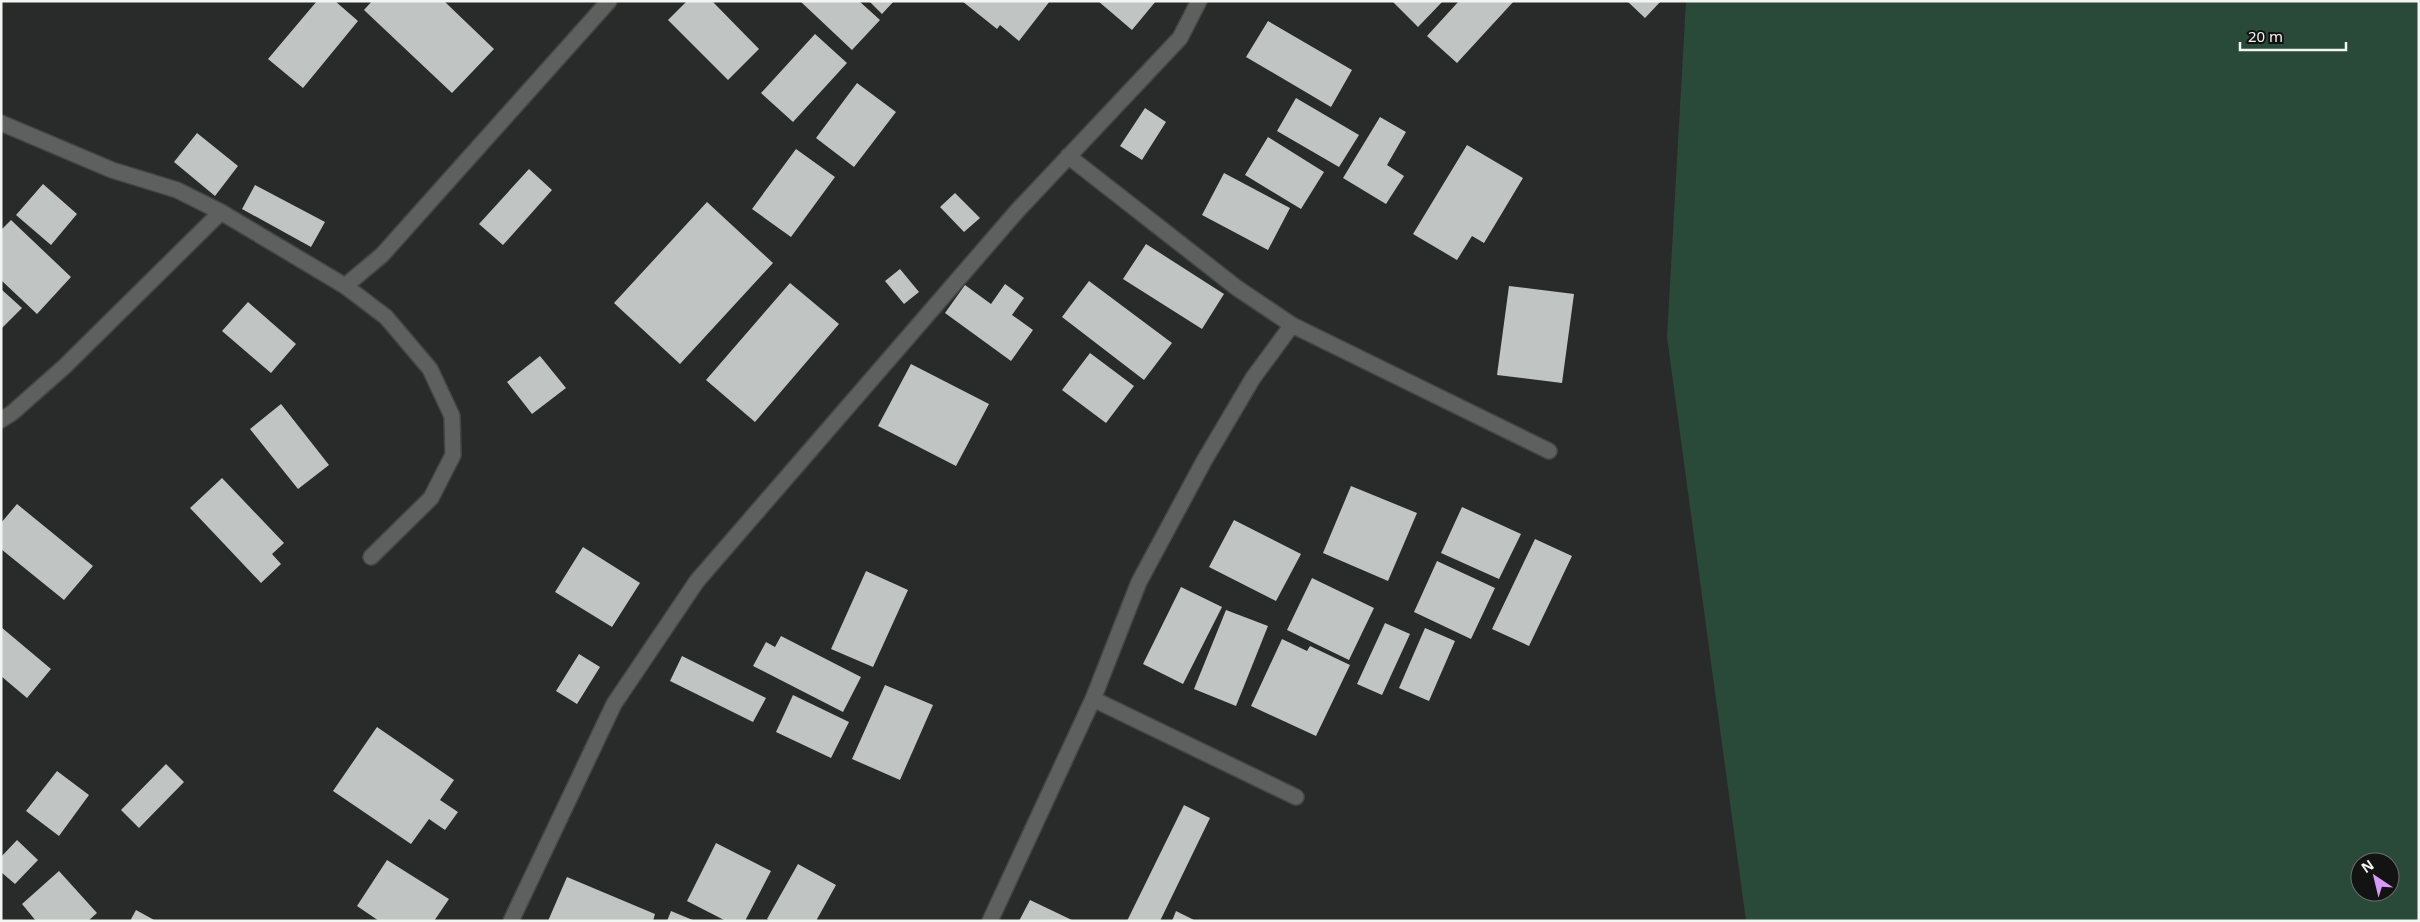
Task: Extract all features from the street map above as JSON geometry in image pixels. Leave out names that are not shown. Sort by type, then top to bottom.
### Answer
[{"type":"street","points":[[345,286],[382,255],[608,1]]},
{"type":"street","points":[[511,921],[614,704],[697,581],[1018,210],[1180,38],[1199,1]]},
{"type":"street","points":[[1,123],[112,170],[177,190],[221,212],[345,286],[386,317],[430,369],[452,416],[453,454],[431,498],[371,557]]},
{"type":"street","points":[[1068,156],[1238,288],[1292,325],[1549,451]]},
{"type":"street","points":[[1,420],[12,413],[64,367],[221,212]]},
{"type":"street","points":[[990,921],[1093,700],[1139,582],[1204,461],[1243,395],[1292,325]]},
{"type":"street","points":[[1093,700],[1296,797]]},
{"type":"green space","points":[[1686,1],[2419,1],[2419,921],[1746,921],[1667,337]]},
{"type":"building","points":[[317,1],[335,1],[358,21],[303,88],[268,59]]},
{"type":"building","points":[[372,1],[444,1],[494,49],[452,93],[364,10]]},
{"type":"building","points":[[687,1],[712,1],[759,49],[728,80],[668,20]]},
{"type":"building","points":[[800,1],[859,1],[880,20],[852,50]]},
{"type":"building","points":[[869,1],[894,1],[882,14]]},
{"type":"building","points":[[962,1],[1050,1],[1019,41],[1000,25],[997,29]]},
{"type":"building","points":[[1098,1],[1156,1],[1132,30]]},
{"type":"building","points":[[1392,1],[1443,1],[1418,27]]},
{"type":"building","points":[[1459,1],[1514,1],[1457,63],[1427,36]]},
{"type":"building","points":[[1627,1],[1661,1],[1645,18]]},
{"type":"building","points":[[1268,21],[1352,70],[1331,107],[1246,57]]},
{"type":"building","points":[[815,34],[847,63],[793,122],[761,93]]},
{"type":"building","points":[[857,83],[896,112],[854,167],[816,138]]},
{"type":"building","points":[[1296,98],[1359,135],[1339,167],[1277,131]]},
{"type":"building","points":[[1145,108],[1166,122],[1142,160],[1120,146]]},
{"type":"building","points":[[1380,117],[1406,132],[1387,165],[1404,176],[1386,204],[1343,178]]},
{"type":"building","points":[[197,133],[238,166],[215,196],[174,162]]},
{"type":"building","points":[[1268,137],[1324,172],[1301,209],[1245,175]]},
{"type":"building","points":[[1467,145],[1523,178],[1484,243],[1472,236],[1457,260],[1413,234]]},
{"type":"building","points":[[796,149],[835,177],[791,237],[752,209]]},
{"type":"building","points":[[529,169],[552,190],[503,245],[479,224]]},
{"type":"building","points":[[1224,173],[1290,208],[1268,250],[1202,215]]},
{"type":"building","points":[[43,184],[77,214],[51,245],[16,215]]},
{"type":"building","points":[[255,185],[325,222],[311,247],[242,209]]},
{"type":"building","points":[[955,193],[980,218],[964,232],[940,207]]},
{"type":"building","points":[[707,202],[773,263],[680,364],[614,303]]},
{"type":"building","points":[[11,220],[71,277],[37,314],[1,280],[1,230]]},
{"type":"building","points":[[1146,244],[1224,294],[1202,329],[1123,279]]},
{"type":"building","points":[[900,269],[919,292],[904,304],[885,281]]},
{"type":"building","points":[[1089,281],[1172,343],[1144,380],[1062,317]]},
{"type":"building","points":[[790,283],[839,324],[755,422],[706,380]]},
{"type":"building","points":[[1005,284],[1024,298],[1012,315],[1033,330],[1011,361],[945,313],[965,285],[991,304]]},
{"type":"building","points":[[1509,286],[1574,294],[1562,383],[1497,375]]},
{"type":"building","points":[[1,289],[22,308],[2,328],[1,327]]},
{"type":"building","points":[[248,302],[296,344],[271,373],[222,331]]},
{"type":"building","points":[[1090,353],[1134,386],[1106,423],[1062,390]]},
{"type":"building","points":[[540,356],[566,388],[532,414],[507,382]]},
{"type":"building","points":[[911,364],[989,404],[956,466],[878,426]]},
{"type":"building","points":[[281,404],[329,465],[298,489],[250,429]]},
{"type":"building","points":[[222,478],[284,543],[272,554],[281,564],[261,583],[190,508]]},
{"type":"building","points":[[1351,486],[1417,513],[1388,581],[1323,553]]},
{"type":"building","points":[[17,504],[93,566],[64,600],[1,549],[1,523]]},
{"type":"building","points":[[1462,507],[1521,534],[1499,579],[1441,553]]},
{"type":"building","points":[[1234,520],[1301,554],[1276,601],[1209,567]]},
{"type":"building","points":[[1535,539],[1572,556],[1529,646],[1492,629]]},
{"type":"building","points":[[583,547],[640,583],[612,627],[555,592]]},
{"type":"building","points":[[1437,561],[1495,588],[1471,639],[1414,612]]},
{"type":"building","points":[[866,571],[908,590],[873,667],[831,649]]},
{"type":"building","points":[[1312,578],[1374,608],[1349,660],[1287,630]]},
{"type":"building","points":[[1181,587],[1222,607],[1183,684],[1143,664]]},
{"type":"building","points":[[1226,610],[1268,626],[1236,706],[1194,689]]},
{"type":"building","points":[[1385,623],[1410,634],[1382,695],[1357,684]]},
{"type":"building","points":[[1,627],[51,669],[27,698],[1,676]]},
{"type":"building","points":[[1425,628],[1455,641],[1429,701],[1399,688]]},
{"type":"building","points":[[781,636],[861,677],[843,712],[753,666],[766,642],[775,647]]},
{"type":"building","points":[[1282,639],[1307,651],[1310,646],[1350,665],[1316,736],[1251,706]]},
{"type":"building","points":[[579,654],[600,667],[577,704],[556,691]]},
{"type":"building","points":[[682,656],[766,698],[753,722],[670,681]]},
{"type":"building","points":[[885,685],[933,705],[900,780],[852,759]]},
{"type":"building","points":[[793,695],[849,722],[831,758],[776,732]]},
{"type":"building","points":[[377,727],[454,780],[440,800],[458,812],[445,830],[429,819],[411,844],[333,791]]},
{"type":"building","points":[[166,764],[184,782],[139,828],[121,810]]},
{"type":"building","points":[[57,771],[89,795],[59,836],[26,811]]},
{"type":"building","points":[[1184,805],[1210,818],[1160,921],[1127,921]]},
{"type":"building","points":[[17,840],[38,860],[15,884],[1,872],[1,857]]},
{"type":"building","points":[[716,843],[771,871],[745,921],[726,921],[687,901]]},
{"type":"building","points":[[387,860],[449,899],[434,921],[379,921],[357,906]]},
{"type":"building","points":[[798,864],[836,885],[816,921],[770,921],[767,919]]},
{"type":"building","points":[[59,871],[97,913],[88,921],[36,921],[22,904]]},
{"type":"building","points":[[567,877],[655,914],[653,921],[548,921]]},
{"type":"building","points":[[1030,900],[1074,921],[1019,921]]},
{"type":"building","points":[[136,910],[156,921],[130,921]]},
{"type":"building","points":[[671,911],[695,921],[667,921]]},
{"type":"building","points":[[1176,911],[1196,921],[1172,921]]}]
